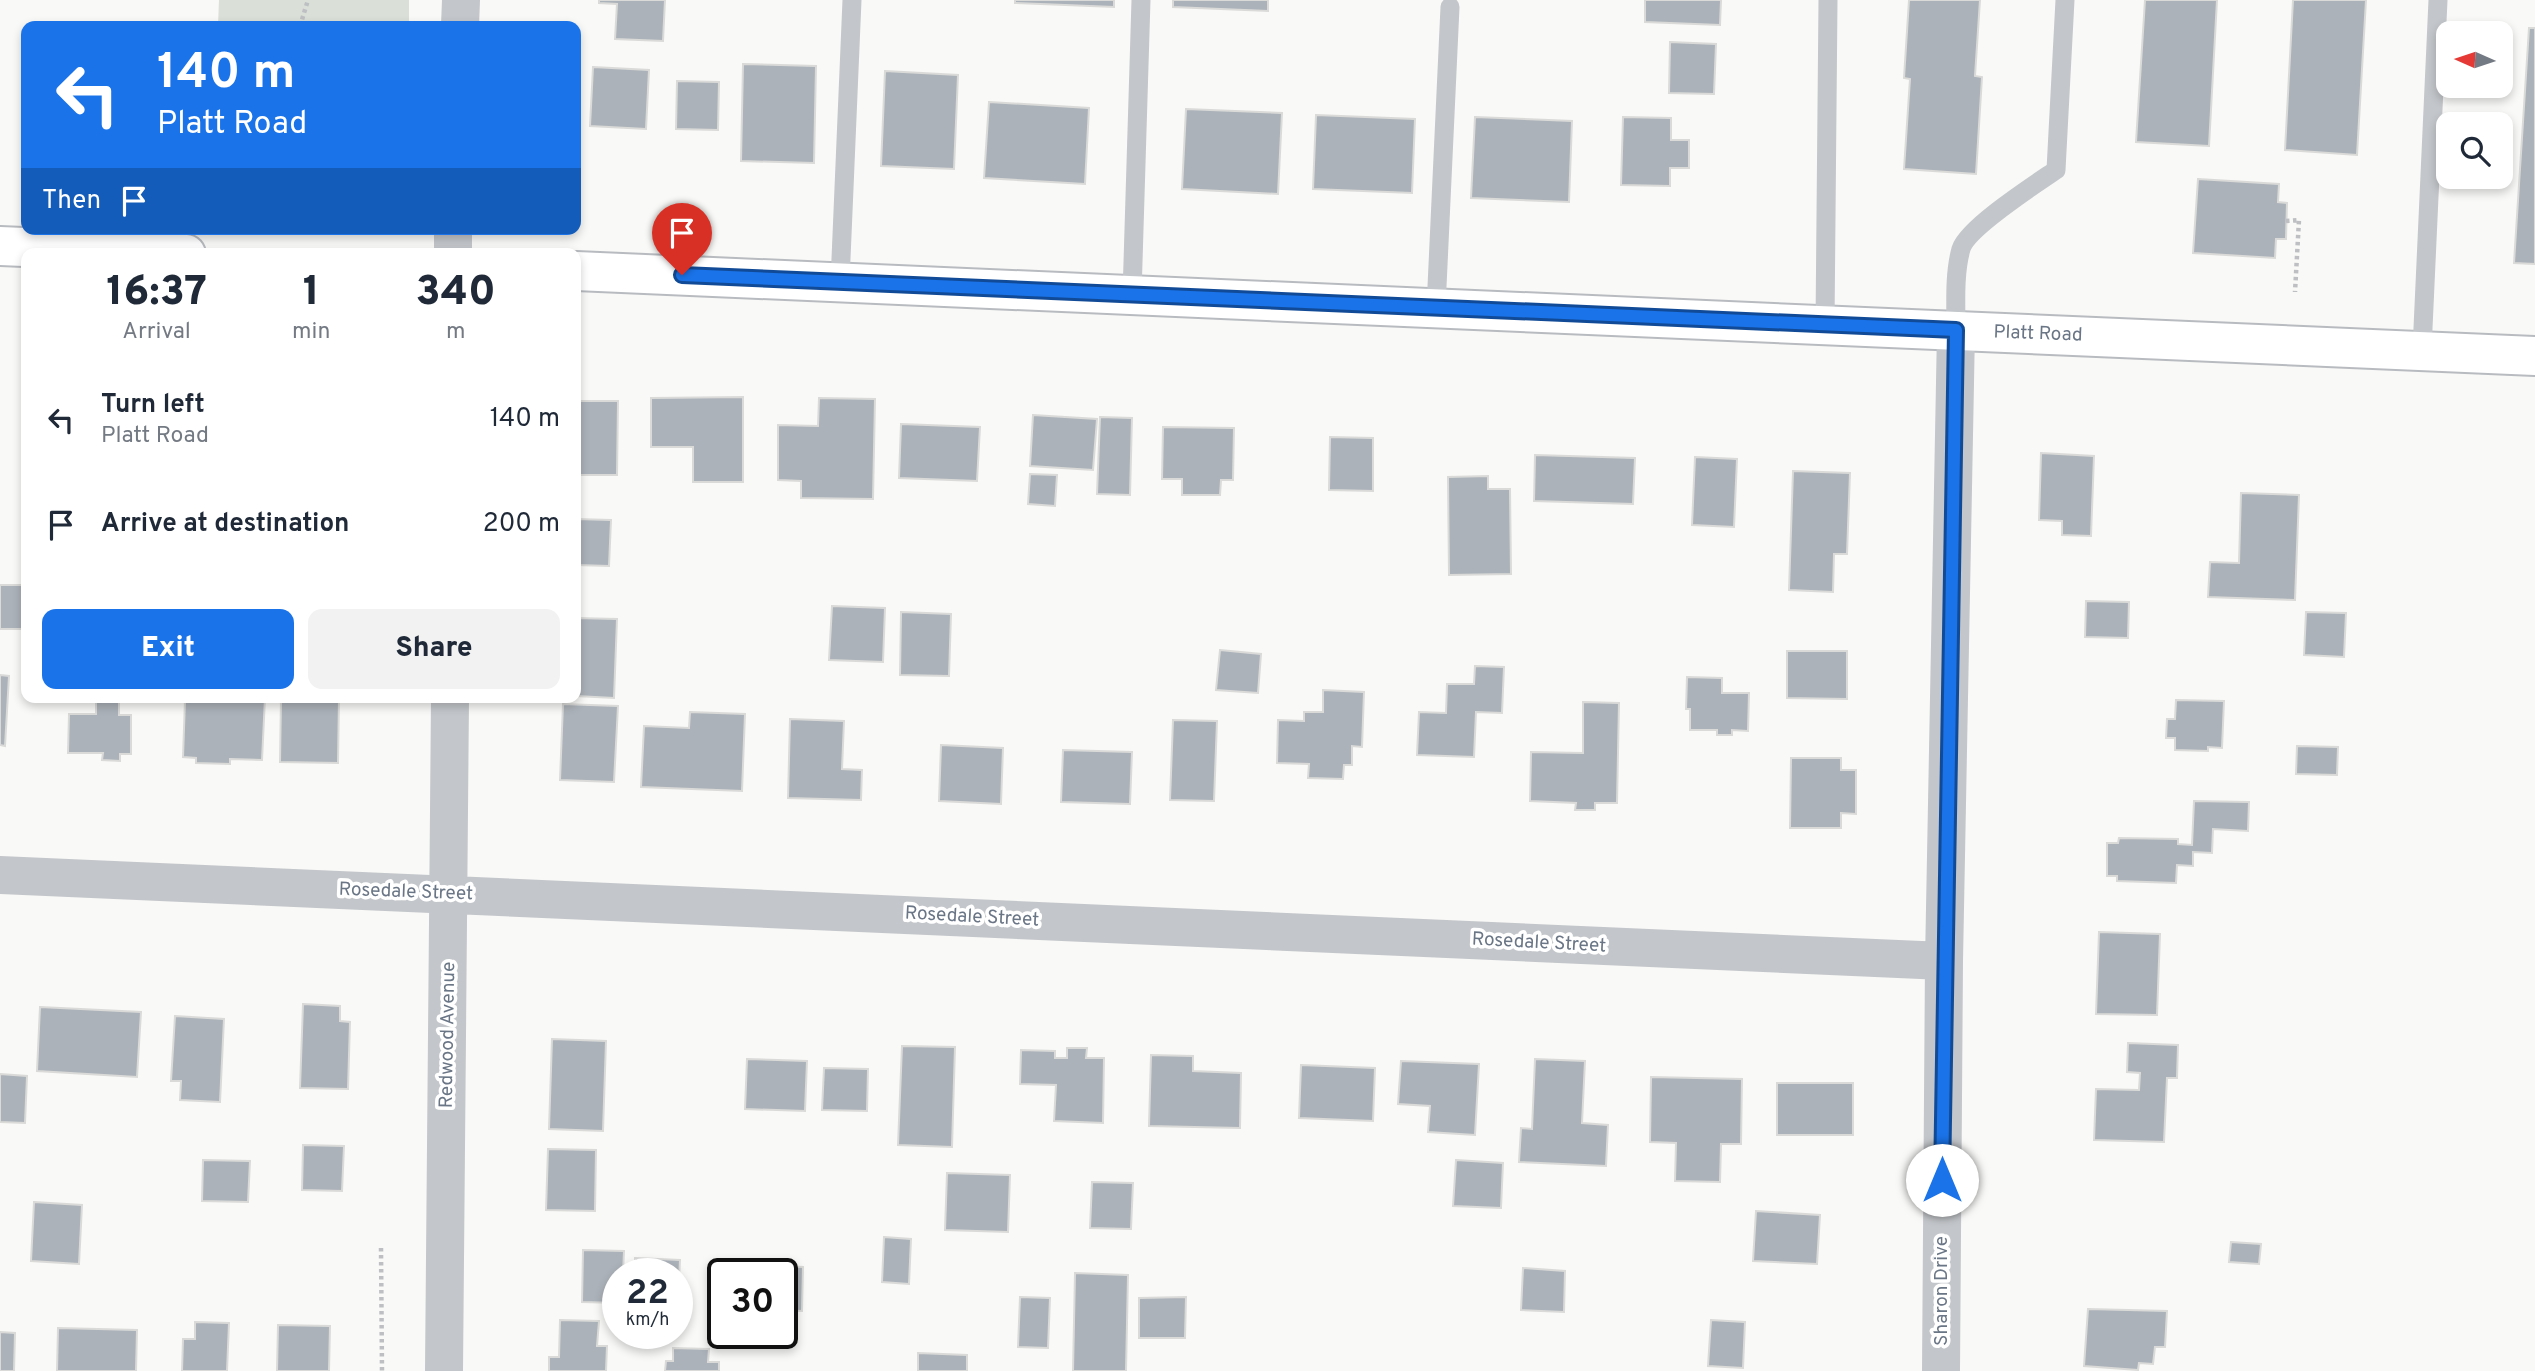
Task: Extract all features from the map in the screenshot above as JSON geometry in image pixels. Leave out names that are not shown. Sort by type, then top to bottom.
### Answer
[{"type":"main road","points":[[0,246],[46,248]]},
{"type":"main road","name":"Platt Road","points":[[581,271],[2535,355]]},
{"type":"street","points":[[460,21],[461,0]]},
{"type":"street","name":"Sharon Drive","points":[[1941,1371],[1944,961],[1956,330]]},
{"type":"street","name":"Redwood Avenue","points":[[443,1371],[450,703]]},
{"type":"street","name":"Rosedale Street","points":[[0,875],[1944,961]]},
{"type":"lane","points":[[840,282],[852,0]]},
{"type":"lane","points":[[1132,295],[1141,0]]},
{"type":"lane","points":[[1825,325],[1828,0]]},
{"type":"lane","points":[[1956,330],[1957,276],[1962,246],[1998,210],[2056,170],[2065,0]]},
{"type":"lane","points":[[2422,350],[2438,0]]},
{"type":"lane","points":[[1436,308],[1450,7]]},
{"type":"path","points":[[302,21],[308,0]]},
{"type":"path","points":[[2287,221],[2299,220],[2295,292]]},
{"type":"path","points":[[382,1248],[382,1371]]},
{"type":"shaded area","points":[[219,0],[409,0],[409,21],[218,21]]},
{"type":"building","points":[[599,0],[665,0],[663,41],[615,39],[617,4],[599,3]]},
{"type":"building","points":[[1015,0],[1114,0],[1114,7],[1015,3]]},
{"type":"building","points":[[1173,0],[1268,0],[1268,11],[1173,7]]},
{"type":"building","points":[[1645,0],[1721,0],[1720,25],[1645,22]]},
{"type":"building","points":[[1909,0],[1980,0],[1975,76],[1982,77],[1976,174],[1904,169],[1910,79],[1904,78]]},
{"type":"building","points":[[2145,0],[2217,0],[2209,146],[2136,142]]},
{"type":"building","points":[[2293,0],[2366,0],[2357,155],[2285,150]]},
{"type":"building","points":[[2529,28],[2535,28],[2535,264],[2514,263]]},
{"type":"building","points":[[1670,42],[1716,44],[1714,94],[1669,93]]},
{"type":"building","points":[[743,64],[816,66],[814,163],[741,161]]},
{"type":"building","points":[[593,67],[649,70],[646,129],[590,126]]},
{"type":"building","points":[[885,71],[958,75],[954,169],[881,166]]},
{"type":"building","points":[[677,81],[719,82],[718,130],[676,129]]},
{"type":"building","points":[[989,102],[1089,108],[1085,184],[984,178]]},
{"type":"building","points":[[1186,109],[1282,113],[1278,194],[1182,189]]},
{"type":"building","points":[[1316,115],[1415,119],[1412,193],[1313,189]]},
{"type":"building","points":[[1475,117],[1572,121],[1569,202],[1471,198]]},
{"type":"building","points":[[1623,117],[1671,118],[1671,140],[1689,140],[1689,168],[1670,168],[1670,186],[1621,185]]},
{"type":"building","points":[[2198,179],[2279,184],[2278,202],[2287,203],[2286,239],[2276,239],[2275,258],[2193,253]]},
{"type":"building","points":[[743,397],[743,482],[693,482],[693,447],[651,447],[651,398]]},
{"type":"building","points":[[819,398],[875,399],[873,499],[801,498],[801,481],[778,480],[778,425],[818,426]]},
{"type":"building","points":[[581,401],[618,401],[617,475],[581,475]]},
{"type":"building","points":[[1033,415],[1097,419],[1093,470],[1030,466]]},
{"type":"building","points":[[1100,417],[1132,418],[1130,495],[1097,494]]},
{"type":"building","points":[[901,424],[980,427],[977,481],[899,478]]},
{"type":"building","points":[[1163,427],[1234,428],[1233,480],[1221,480],[1220,495],[1182,495],[1182,479],[1162,479]]},
{"type":"building","points":[[1330,437],[1373,438],[1373,491],[1329,490]]},
{"type":"building","points":[[2041,453],[2094,456],[2091,536],[2062,535],[2062,521],[2039,520]]},
{"type":"building","points":[[1535,455],[1635,458],[1633,504],[1534,501]]},
{"type":"building","points":[[1695,457],[1737,459],[1734,527],[1692,525]]},
{"type":"building","points":[[1793,471],[1850,473],[1847,554],[1834,554],[1833,592],[1789,590]]},
{"type":"building","points":[[1030,474],[1057,475],[1055,506],[1028,504]]},
{"type":"building","points":[[1488,476],[1488,489],[1510,489],[1511,574],[1449,575],[1448,477]]},
{"type":"building","points":[[2241,493],[2299,495],[2295,600],[2208,597],[2210,562],[2239,563]]},
{"type":"building","points":[[581,519],[611,520],[609,566],[581,565]]},
{"type":"building","points":[[0,585],[21,585],[21,629],[0,629]]},
{"type":"building","points":[[2086,601],[2129,602],[2128,638],[2085,637]]},
{"type":"building","points":[[832,606],[885,608],[883,662],[829,660]]},
{"type":"building","points":[[901,612],[951,614],[949,676],[900,675]]},
{"type":"building","points":[[2306,612],[2346,613],[2344,657],[2304,655]]},
{"type":"building","points":[[581,618],[617,619],[614,698],[581,696]]},
{"type":"building","points":[[1220,650],[1261,654],[1258,693],[1216,690]]},
{"type":"building","points":[[1787,651],[1847,651],[1847,699],[1787,698]]},
{"type":"building","points":[[1475,666],[1504,667],[1502,713],[1476,712],[1474,757],[1417,755],[1419,712],[1446,713],[1447,684],[1474,684]]},
{"type":"building","points":[[0,675],[9,676],[5,746],[0,745]]},
{"type":"building","points":[[1687,677],[1722,678],[1722,693],[1749,693],[1748,731],[1732,730],[1732,735],[1717,735],[1717,730],[1690,730],[1690,709],[1686,709]]},
{"type":"building","points":[[1323,690],[1364,692],[1362,747],[1352,746],[1352,765],[1344,765],[1343,779],[1308,778],[1309,764],[1277,763],[1278,720],[1304,721],[1304,712],[1323,712]]},
{"type":"building","points":[[2176,700],[2224,701],[2222,748],[2208,747],[2208,751],[2175,750],[2175,738],[2166,738],[2167,719],[2175,719]]},
{"type":"building","points":[[1583,702],[1619,703],[1617,803],[1595,803],[1595,810],[1575,810],[1576,803],[1530,801],[1531,752],[1583,753]]},
{"type":"building","points":[[96,703],[119,703],[119,715],[131,715],[131,754],[120,754],[120,761],[102,760],[103,753],[68,753],[69,714],[96,714]]},
{"type":"building","points":[[185,703],[265,703],[262,760],[230,759],[230,764],[196,763],[196,758],[183,757]]},
{"type":"building","points":[[281,703],[339,703],[338,763],[280,762]]},
{"type":"building","points":[[563,704],[618,706],[614,782],[560,780]]},
{"type":"building","points":[[690,712],[745,714],[742,791],[641,787],[644,726],[689,728]]},
{"type":"building","points":[[790,719],[844,721],[842,769],[862,770],[861,800],[788,798]]},
{"type":"building","points":[[1173,720],[1217,721],[1214,801],[1170,800]]},
{"type":"building","points":[[941,745],[1003,748],[1001,804],[939,801]]},
{"type":"building","points":[[2297,746],[2338,747],[2337,775],[2296,774]]},
{"type":"building","points":[[1063,750],[1132,752],[1130,804],[1061,802]]},
{"type":"building","points":[[1791,758],[1841,758],[1841,770],[1856,770],[1856,814],[1841,813],[1841,828],[1790,828]]},
{"type":"building","points":[[2194,801],[2249,802],[2248,831],[2213,829],[2212,853],[2193,852],[2193,866],[2177,865],[2176,883],[2117,881],[2117,876],[2107,876],[2107,843],[2118,843],[2119,838],[2178,839],[2178,844],[2192,845]]},
{"type":"building","points":[[2099,932],[2160,934],[2157,1015],[2096,1014]]},
{"type":"building","points":[[303,1004],[340,1006],[340,1021],[350,1022],[348,1089],[300,1088]]},
{"type":"building","points":[[40,1007],[141,1012],[137,1077],[37,1071]]},
{"type":"building","points":[[175,1016],[224,1019],[220,1102],[180,1100],[181,1081],[171,1081]]},
{"type":"building","points":[[552,1039],[606,1041],[603,1131],[549,1129]]},
{"type":"building","points":[[2128,1043],[2178,1045],[2177,1078],[2167,1078],[2164,1142],[2094,1140],[2096,1089],[2139,1090],[2140,1073],[2127,1072]]},
{"type":"building","points":[[902,1046],[955,1047],[952,1147],[898,1145]]},
{"type":"building","points":[[1067,1048],[1087,1048],[1086,1058],[1104,1058],[1103,1123],[1054,1121],[1056,1085],[1020,1084],[1021,1050],[1055,1051],[1055,1058],[1067,1058]]},
{"type":"building","points":[[1151,1055],[1193,1056],[1193,1071],[1241,1073],[1240,1128],[1149,1126]]},
{"type":"building","points":[[747,1059],[807,1061],[805,1111],[745,1109]]},
{"type":"building","points":[[1535,1059],[1585,1061],[1582,1123],[1608,1125],[1606,1166],[1519,1162],[1521,1128],[1532,1129]]},
{"type":"building","points":[[1401,1061],[1479,1064],[1475,1135],[1428,1132],[1430,1106],[1398,1104]]},
{"type":"building","points":[[1301,1065],[1375,1068],[1373,1121],[1299,1118]]},
{"type":"building","points":[[824,1068],[868,1069],[867,1111],[822,1110]]},
{"type":"building","points":[[0,1074],[27,1076],[25,1123],[0,1122]]},
{"type":"building","points":[[1651,1077],[1742,1079],[1741,1144],[1721,1144],[1720,1182],[1675,1181],[1676,1143],[1650,1142]]},
{"type":"building","points":[[1777,1083],[1853,1083],[1853,1135],[1777,1135]]},
{"type":"building","points":[[303,1145],[344,1146],[342,1191],[302,1190]]},
{"type":"building","points":[[548,1149],[596,1150],[595,1211],[546,1210]]},
{"type":"building","points":[[203,1160],[250,1161],[248,1202],[202,1201]]},
{"type":"building","points":[[1456,1160],[1503,1163],[1501,1208],[1453,1206]]},
{"type":"building","points":[[947,1173],[1010,1175],[1008,1232],[945,1230]]},
{"type":"building","points":[[1092,1182],[1133,1183],[1131,1229],[1090,1228]]},
{"type":"building","points":[[34,1202],[82,1205],[79,1264],[31,1261]]},
{"type":"building","points":[[1756,1211],[1820,1215],[1817,1264],[1753,1261]]},
{"type":"building","points":[[884,1237],[911,1239],[909,1284],[882,1282]]},
{"type":"building","points":[[2231,1242],[2261,1244],[2259,1264],[2229,1262]]},
{"type":"building","points":[[583,1250],[624,1251],[624,1258],[602,1258],[602,1303],[582,1302]]},
{"type":"building","points":[[798,1267],[803,1267],[802,1311],[798,1311]]},
{"type":"building","points":[[1523,1268],[1565,1271],[1564,1312],[1521,1310]]},
{"type":"building","points":[[1075,1273],[1128,1275],[1126,1371],[1073,1371]]},
{"type":"building","points":[[1020,1297],[1050,1298],[1048,1348],[1018,1347]]},
{"type":"building","points":[[1186,1297],[1185,1338],[1139,1338],[1139,1298]]},
{"type":"building","points":[[2088,1309],[2167,1311],[2165,1347],[2155,1347],[2153,1364],[2139,1363],[2138,1370],[2084,1366]]},
{"type":"building","points":[[560,1320],[599,1321],[597,1346],[607,1349],[606,1371],[549,1371],[549,1357],[559,1357]]},
{"type":"building","points":[[1711,1320],[1745,1322],[1743,1368],[1708,1366]]},
{"type":"building","points":[[195,1322],[229,1323],[227,1371],[182,1371],[183,1339],[195,1339]]},
{"type":"building","points":[[278,1325],[330,1326],[329,1371],[277,1371]]},
{"type":"building","points":[[58,1328],[137,1330],[136,1371],[57,1371]]},
{"type":"building","points":[[0,1332],[15,1333],[14,1371],[0,1371]]},
{"type":"building","points":[[673,1349],[709,1349],[708,1362],[719,1362],[719,1371],[665,1371],[666,1361],[673,1361]]},
{"type":"building","points":[[918,1353],[967,1355],[967,1371],[918,1371]]},
{"type":"route","points":[[682,275],[1956,330],[1942,1180]]}]
